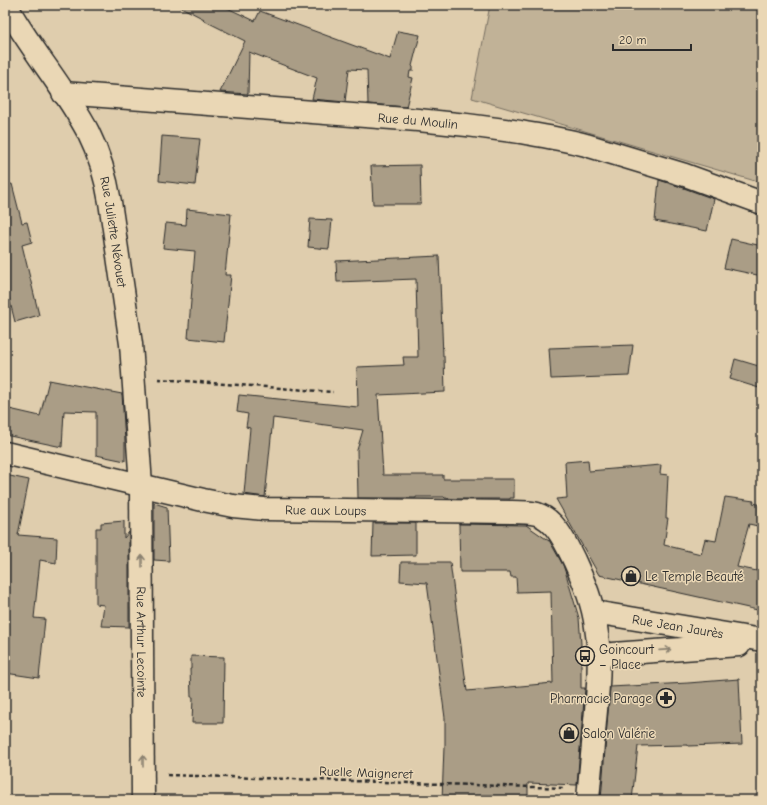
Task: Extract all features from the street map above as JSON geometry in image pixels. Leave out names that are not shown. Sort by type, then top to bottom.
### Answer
[{"type":"street","name":"Rue Juliette Névouet","points":[[6,5],[21,31],[64,93],[87,131],[106,181],[131,344],[141,485]]},
{"type":"street","name":"Rue du Moulin","points":[[64,93],[418,120],[476,126],[536,135],[586,145],[685,175],[762,203]]},
{"type":"street","name":"Rue aux Loups","points":[[5,453],[208,501],[248,508],[512,512],[538,515],[547,520],[554,527],[570,551],[582,578],[594,612],[599,655],[588,794]]},
{"type":"street","name":"Rue Arthur Lecointe","points":[[141,485],[143,800]]},
{"type":"street","name":"Rue Jean Jaurès","points":[[594,612],[762,640]]},
{"type":"street","name":"Rue Jean Jaurès","points":[[599,655],[762,643]]},
{"type":"path","points":[[133,377],[333,392]]},
{"type":"path","name":"Ruelle Maigneret","points":[[143,774],[588,794]]},
{"type":"shaded area","points":[[490,5],[762,5],[762,183],[472,98]]},
{"type":"building","points":[[177,5],[221,5],[255,21],[260,11],[390,59],[398,31],[420,35],[412,66],[413,71],[410,71],[409,77],[413,78],[406,107],[368,104],[367,70],[349,69],[345,102],[312,99],[317,78],[249,52],[248,94],[220,92],[245,41]]},
{"type":"building","points":[[162,136],[200,139],[195,185],[159,181]]},
{"type":"building","points":[[420,165],[421,204],[373,204],[371,166]]},
{"type":"building","points":[[659,180],[714,199],[707,231],[655,221]]},
{"type":"building","points":[[12,184],[22,223],[27,222],[32,242],[22,245],[39,315],[15,322],[5,282],[5,185]]},
{"type":"building","points":[[187,209],[231,214],[225,275],[231,275],[224,342],[188,338],[195,251],[163,248],[166,223],[186,225]]},
{"type":"building","points":[[310,219],[332,220],[329,249],[308,247]]},
{"type":"building","points":[[731,239],[762,246],[762,276],[724,268]]},
{"type":"building","points":[[439,256],[445,392],[378,395],[383,475],[443,475],[443,479],[514,479],[514,498],[358,498],[357,450],[363,430],[273,418],[265,497],[244,494],[250,428],[246,427],[248,414],[237,412],[239,395],[358,407],[357,367],[404,365],[403,357],[418,357],[416,279],[337,282],[336,261]]},
{"type":"building","points":[[633,345],[629,376],[551,379],[549,348]]},
{"type":"building","points":[[735,359],[762,367],[759,388],[730,379]]},
{"type":"building","points":[[49,380],[122,394],[125,461],[96,455],[96,412],[64,411],[62,447],[5,435],[5,408],[40,416]]},
{"type":"building","points":[[588,460],[589,471],[661,465],[660,474],[668,475],[666,518],[668,518],[664,545],[701,554],[705,539],[716,541],[725,497],[754,501],[753,503],[762,505],[762,527],[749,524],[737,567],[762,572],[762,611],[599,575],[556,499],[567,498],[565,462]]},
{"type":"building","points":[[5,475],[29,480],[18,535],[57,538],[56,563],[40,560],[34,618],[45,619],[39,678],[5,673]]},
{"type":"building","points":[[154,503],[167,507],[169,561],[154,560]]},
{"type":"building","points":[[124,521],[124,538],[129,532],[129,627],[101,626],[104,605],[96,604],[96,528],[101,528],[101,523]]},
{"type":"building","points":[[373,523],[416,523],[416,555],[372,556]]},
{"type":"building","points":[[459,524],[526,525],[549,540],[563,565],[579,618],[581,644],[581,688],[585,688],[577,785],[528,783],[528,800],[442,800],[445,718],[427,583],[400,581],[401,562],[450,562],[467,691],[553,683],[551,591],[517,592],[516,577],[511,577],[510,572],[460,572]]},
{"type":"building","points":[[191,656],[224,657],[223,723],[192,723],[193,697],[191,697]]},
{"type":"building","points":[[739,679],[742,744],[638,746],[632,800],[601,800],[610,687]]},
{"type":"place","name":"Le Temple Beauté","points":[[631,576]]},
{"type":"place","name":"Goincourt – Place","points":[[585,656]]},
{"type":"place","name":"Pharmacie Parage","points":[[666,698]]},
{"type":"place","name":"Salon Valérie","points":[[569,733]]}]
